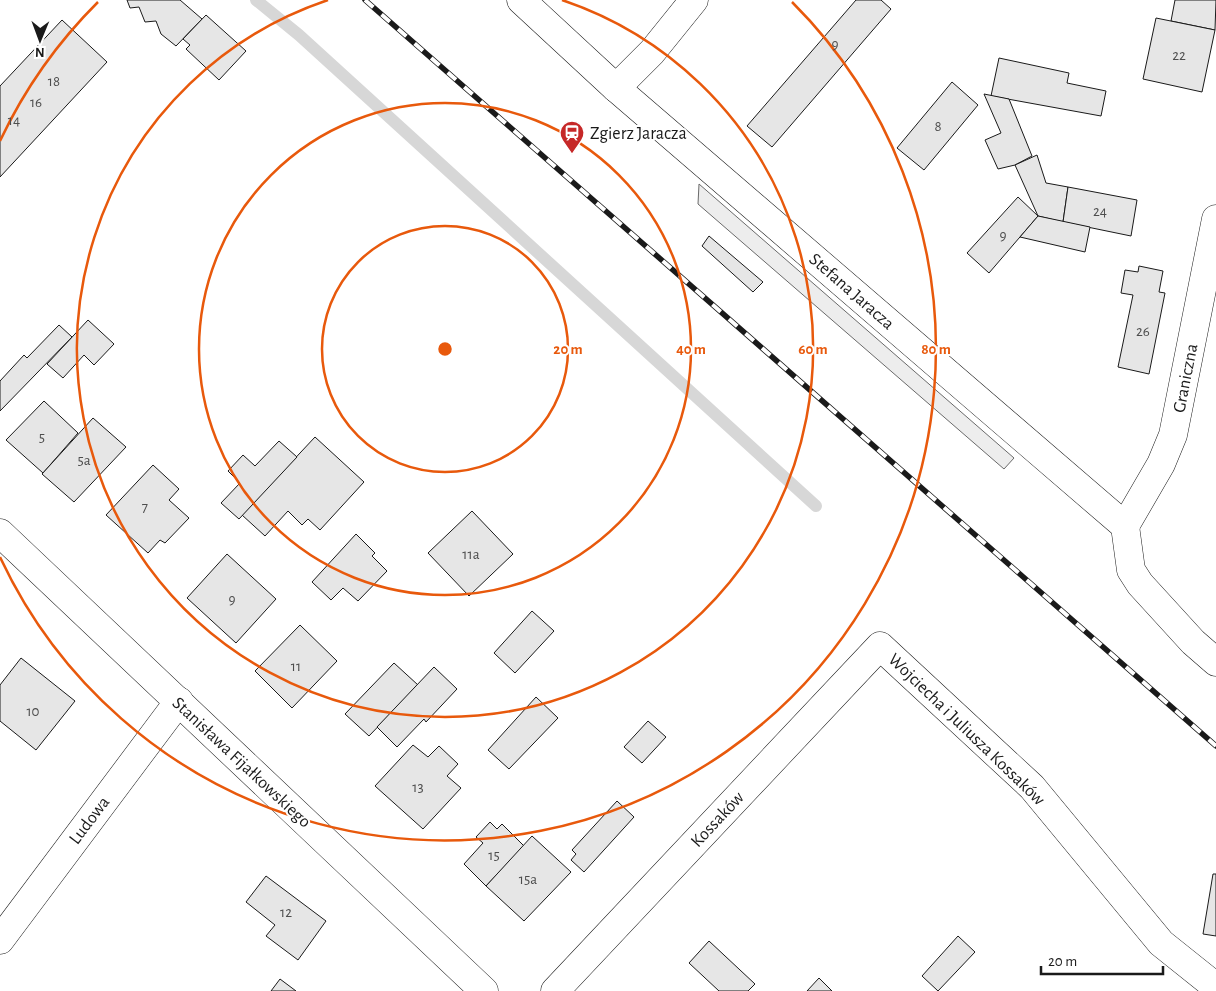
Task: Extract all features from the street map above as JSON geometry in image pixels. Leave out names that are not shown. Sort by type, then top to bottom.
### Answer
[{"type":"street","name":"Stefana Jaracza","points":[[521,0],[616,88],[1125,526]]},
{"type":"street","points":[[616,88],[652,52],[694,0]]},
{"type":"street","name":"Graniczna","points":[[1125,526],[1161,464],[1174,435],[1216,219]]},
{"type":"street","points":[[1125,526],[1131,570],[1140,584],[1193,642],[1216,662]]},
{"type":"street","name":"Stanisława Fijałkowskiego","points":[[0,533],[484,991]]},
{"type":"street","name":"Wojciecha i Juliusza Kossaków","points":[[880,646],[1032,787],[1161,943],[1216,987]]},
{"type":"street","name":"Kossaków","points":[[555,991],[880,646]]},
{"type":"street","name":"Ludowa","points":[[0,940],[179,702]]},
{"type":"shaded area","points":[[699,184],[1014,458],[1004,469],[698,204]]},
{"type":"building","points":[[127,0],[180,0],[202,19],[176,46],[161,34],[156,21],[145,22],[139,7],[130,8]]},
{"type":"building","points":[[856,0],[881,0],[891,9],[772,147],[747,126]]},
{"type":"building","points":[[1175,0],[1216,0],[1215,30],[1171,21]]},
{"type":"building","points":[[206,15],[246,51],[219,80],[186,49],[190,45],[183,39]]},
{"type":"building","points":[[1156,18],[1215,30],[1202,92],[1143,79]]},
{"type":"building","points":[[62,20],[107,62],[0,177],[0,86]]},
{"type":"building","points":[[999,58],[1069,73],[1067,83],[1106,91],[1101,116],[991,96]]},
{"type":"building","points":[[952,82],[978,105],[924,170],[897,148]]},
{"type":"building","points":[[984,94],[1009,99],[1032,156],[1015,165],[998,169],[985,140],[1001,133]]},
{"type":"building","points":[[1037,155],[1046,183],[1068,187],[1063,222],[1038,216],[1015,165]]},
{"type":"building","points":[[1068,187],[1137,200],[1131,236],[1063,222]]},
{"type":"building","points":[[1018,197],[1038,216],[989,273],[967,253]]},
{"type":"building","points":[[1038,216],[1090,227],[1085,252],[1020,237]]},
{"type":"building","points":[[709,236],[763,282],[753,292],[702,246]]},
{"type":"building","points":[[1139,266],[1163,271],[1159,292],[1165,293],[1149,374],[1118,367],[1133,295],[1121,293],[1125,270],[1138,272]]},
{"type":"building","points":[[88,320],[114,344],[94,365],[84,355],[63,378],[47,364]]},
{"type":"building","points":[[59,325],[72,337],[0,411],[0,381],[24,355],[27,358]]},
{"type":"building","points":[[44,401],[78,433],[43,473],[6,440]]},
{"type":"building","points":[[93,418],[126,447],[74,502],[42,474]]},
{"type":"building","points":[[315,437],[364,482],[320,530],[308,519],[302,525],[288,511],[265,536],[242,515]]},
{"type":"building","points":[[279,441],[297,457],[239,519],[221,503],[240,483],[228,471],[243,455],[255,466]]},
{"type":"building","points":[[153,465],[179,489],[169,500],[189,518],[165,543],[160,540],[148,553],[106,515]]},
{"type":"building","points":[[472,511],[513,554],[469,596],[428,553]]},
{"type":"building","points":[[356,534],[375,553],[372,556],[387,571],[358,601],[343,588],[331,600],[312,582]]},
{"type":"building","points":[[227,554],[276,599],[236,643],[187,598]]},
{"type":"building","points":[[532,611],[554,631],[515,673],[494,653]]},
{"type":"building","points":[[300,625],[337,661],[292,708],[255,671]]},
{"type":"building","points":[[21,658],[75,701],[36,750],[0,721],[0,685]]},
{"type":"building","points":[[394,663],[418,685],[369,736],[345,714]]},
{"type":"building","points":[[434,667],[457,689],[426,722],[424,719],[397,747],[377,727]]},
{"type":"building","points":[[536,697],[558,718],[509,769],[488,750]]},
{"type":"building","points":[[648,721],[666,737],[642,763],[624,747]]},
{"type":"building","points":[[413,745],[428,757],[439,746],[458,764],[447,776],[461,788],[423,829],[375,786]]},
{"type":"building","points":[[617,801],[634,817],[584,872],[571,860],[576,854],[572,850]]},
{"type":"building","points":[[490,822],[497,829],[502,824],[524,846],[486,886],[464,864],[483,843],[476,837]]},
{"type":"building","points":[[532,836],[571,872],[524,921],[486,886]]},
{"type":"building","points":[[1213,874],[1216,874],[1216,936],[1203,934]]},
{"type":"building","points":[[266,876],[326,921],[298,960],[266,936],[275,925],[246,902]]},
{"type":"building","points":[[958,936],[975,952],[938,991],[922,976]]},
{"type":"building","points":[[709,941],[755,984],[748,991],[719,991],[689,963]]},
{"type":"building","points":[[819,978],[832,991],[807,991]]},
{"type":"building","points":[[280,979],[296,991],[271,991]]},
{"type":"waterway","points":[[256,0],[299,35],[816,506]]},
{"type":"railway","points":[[365,0],[1216,746]]},
{"type":"place","name":"Zgierz Jaracza","points":[[572,154]]}]
